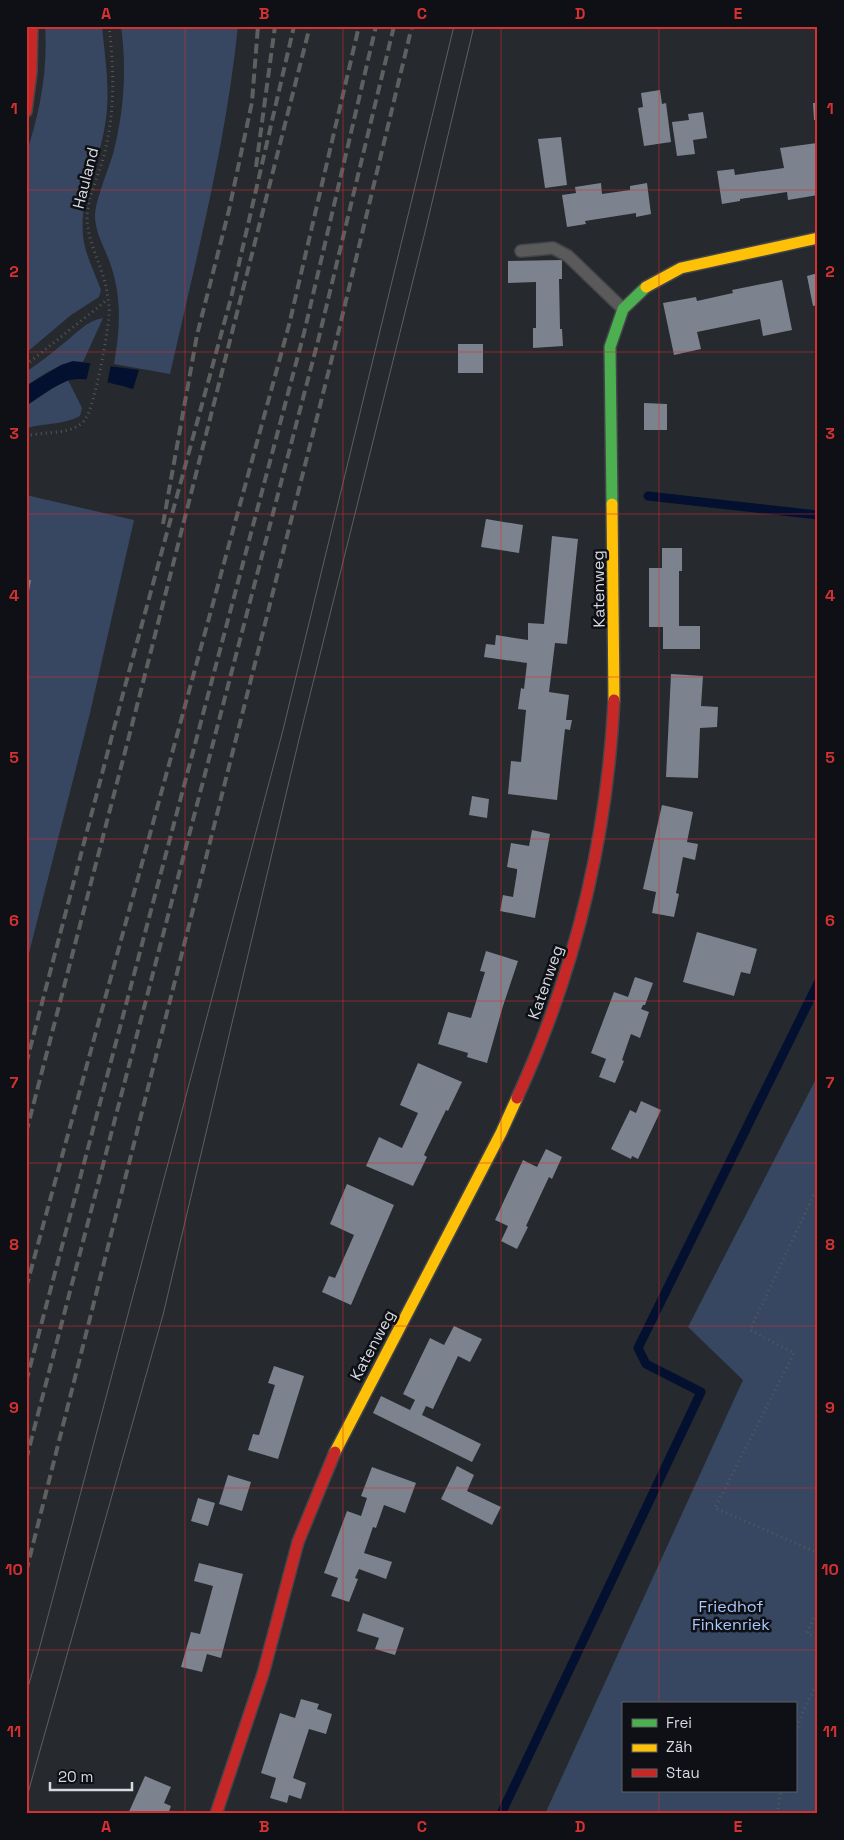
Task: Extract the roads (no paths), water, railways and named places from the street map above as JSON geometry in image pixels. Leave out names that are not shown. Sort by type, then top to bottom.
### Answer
[{"type":"main road","points":[[26,111],[29,98],[32,57],[32,26]]},
{"type":"main road","name":"Katenweg","points":[[216,1814],[263,1674],[282,1610],[298,1542],[317,1494],[342,1440],[509,1116],[532,1066],[559,998],[581,926],[602,828],[612,747],[615,687],[610,347],[622,309],[648,285],[682,268],[818,238]]},
{"type":"lane","points":[[521,251],[553,248],[568,256],[622,309]]},
{"type":"waterway","points":[[648,496],[818,515]]},
{"type":"waterway","points":[[501,1814],[701,1392],[646,1364],[638,1348],[818,983]]},
{"type":"tram line","points":[[26,1694],[283,730],[454,26]]},
{"type":"tram line","points":[[26,1800],[163,1315],[300,735],[474,26]]},
{"type":"railway","points":[[163,524],[197,335],[229,210],[252,102],[258,26]]},
{"type":"railway","points":[[256,167],[275,26]]},
{"type":"railway","points":[[26,1064],[124,690],[231,298],[294,26]]},
{"type":"railway","points":[[26,1133],[310,26]]},
{"type":"railway","points":[[26,1288],[289,325],[359,26]]},
{"type":"railway","points":[[26,1382],[304,333],[376,26]]},
{"type":"railway","points":[[26,1460],[319,337],[394,26]]},
{"type":"railway","points":[[26,1572],[336,342],[412,26]]},
{"type":"park label","name":"Friedhof Finkenriek","points":[[731,1615]]}]
